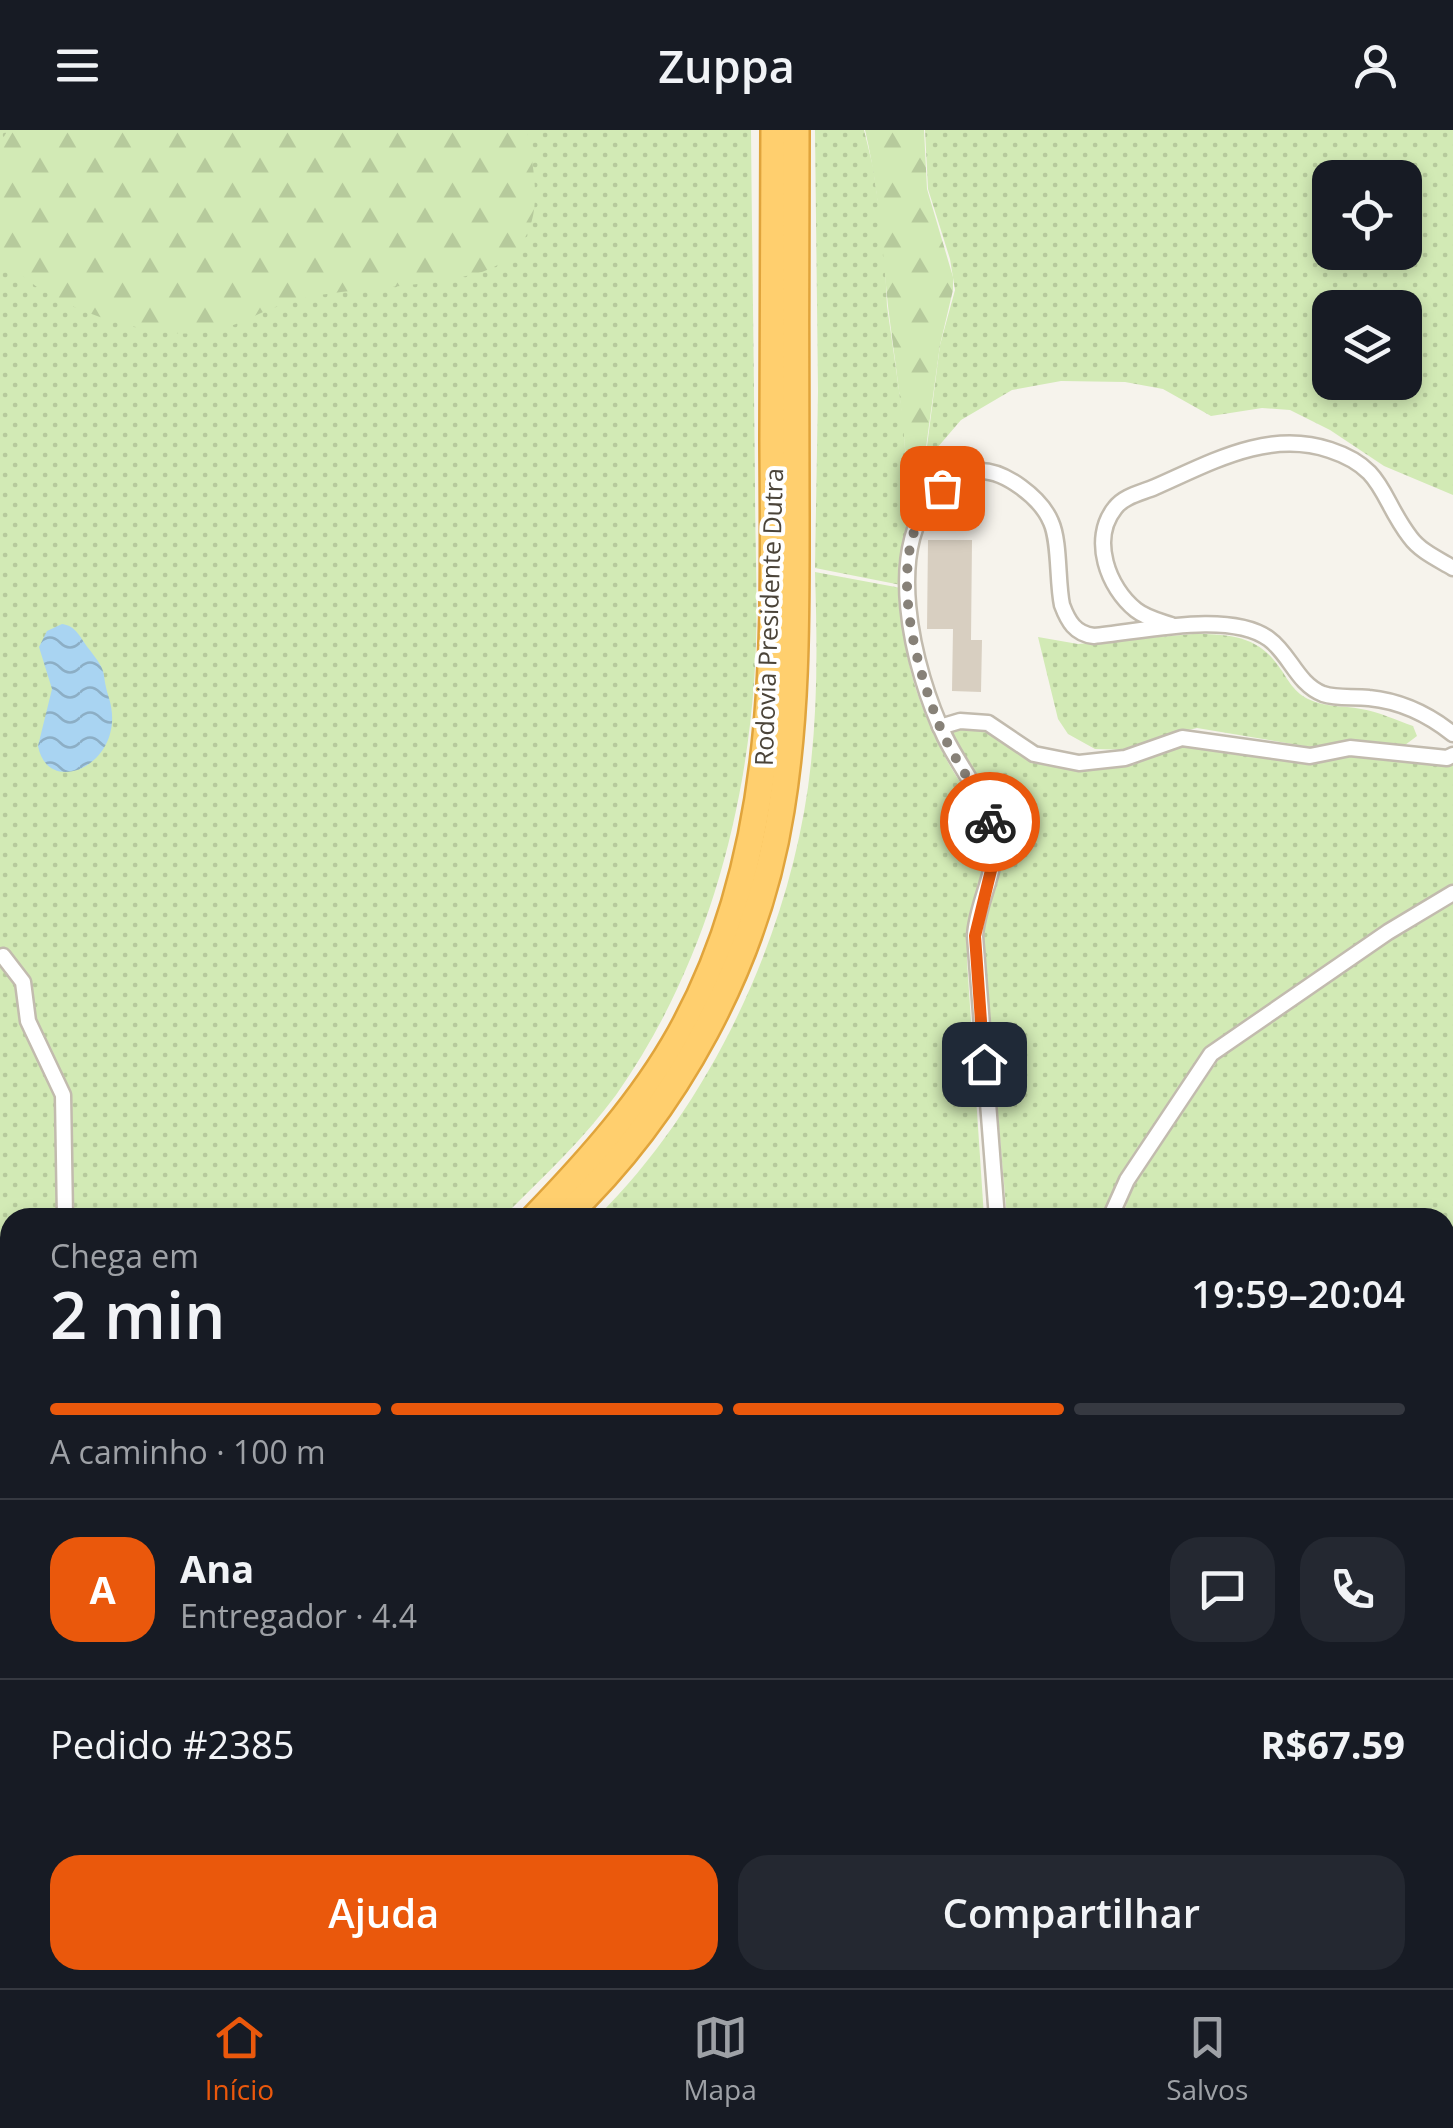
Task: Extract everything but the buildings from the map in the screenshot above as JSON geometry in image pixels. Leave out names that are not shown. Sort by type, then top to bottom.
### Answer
[{"type":"highway","name":"Rodovia Presidente Dutra","points":[[549,1208],[616,1125],[680,1034],[723,937],[752,834],[767,737],[773,634],[774,130]]},
{"type":"highway","name":"Rodovia Presidente Dutra","points":[[554,1208],[601,1181],[648,1123],[690,1059],[752,929],[774,850],[786,773],[796,655],[796,130]]},
{"type":"street","points":[[1178,627],[1145,616],[1122,595],[1104,555],[1106,522],[1124,500],[1234,452],[1294,443],[1344,455],[1371,473],[1382,486],[1416,543],[1453,568]]},
{"type":"street","points":[[996,1208],[975,936],[978,912],[992,870],[994,836],[983,804],[940,727],[910,634],[908,580],[914,536],[922,510],[942,488],[966,473],[990,472],[1025,491],[1042,507],[1052,522],[1062,605],[1066,618],[1080,633],[1094,636],[1228,626],[1256,631],[1278,646],[1304,682],[1316,690],[1337,697],[1390,700],[1410,706],[1453,734]]},
{"type":"street","points":[[940,727],[960,722],[988,723],[1034,754],[1079,763],[1125,758],[1182,738],[1310,756],[1350,748],[1447,758],[1453,754]]},
{"type":"street","points":[[1114,1208],[1126,1180],[1211,1054],[1388,932],[1453,893]]},
{"type":"street","points":[[4,956],[22,982],[28,1021],[63,1096],[65,1208]]},
{"type":"green space","points":[[0,130],[751,130],[757,609],[748,738],[728,846],[694,950],[646,1049],[616,1095],[576,1143],[512,1208],[0,1208]]},
{"type":"green space","points":[[8,130],[527,130],[535,205],[519,247],[482,272],[309,297],[207,332],[164,332],[82,310],[51,296],[0,260],[0,143]]},
{"type":"green space","points":[[815,130],[864,130],[873,167],[904,425],[908,524],[901,585],[815,568]]},
{"type":"green space","points":[[865,130],[924,130],[927,189],[953,277],[924,462],[907,476],[877,196]]},
{"type":"green space","points":[[925,130],[1453,130],[1453,495],[1384,466],[1330,430],[1290,410],[1262,408],[1211,416],[1163,389],[1125,382],[1061,381],[1012,390],[961,420],[925,462],[940,345],[955,290],[950,259],[928,189]]},
{"type":"green space","points":[[815,572],[901,588],[904,635],[913,679],[938,743],[979,814],[987,848],[967,961],[983,1208],[605,1208],[677,1121],[741,1008],[766,948],[787,887],[802,825],[811,763],[816,668]]},
{"type":"green space","points":[[1193,634],[1229,636],[1250,642],[1269,654],[1302,696],[1321,704],[1381,714],[1413,726],[1417,736],[1405,745],[1356,741],[1316,748],[1197,728],[1130,750],[1095,749],[1068,734],[1058,719],[1038,637],[1078,644]]},
{"type":"green space","points":[[971,724],[998,734],[1030,760],[1079,769],[1119,766],[1185,743],[1453,762],[1453,888],[1204,1056],[1111,1208],[1006,1208],[982,937],[1000,866],[1001,842],[989,806],[946,730]]},
{"type":"green space","points":[[1453,899],[1453,1208],[1125,1208],[1147,1165],[1223,1053],[1389,938]]},
{"type":"water","points":[[62,624],[78,633],[102,669],[112,721],[108,741],[98,756],[85,767],[70,772],[56,770],[45,762],[38,746],[52,689],[39,647],[47,631]]},
{"type":"way so far","points":[[942,488],[922,510],[916,525],[908,580],[910,634],[940,727],[990,822]]},
{"type":"route","points":[[984,1064],[975,925],[994,858],[990,822]]}]
